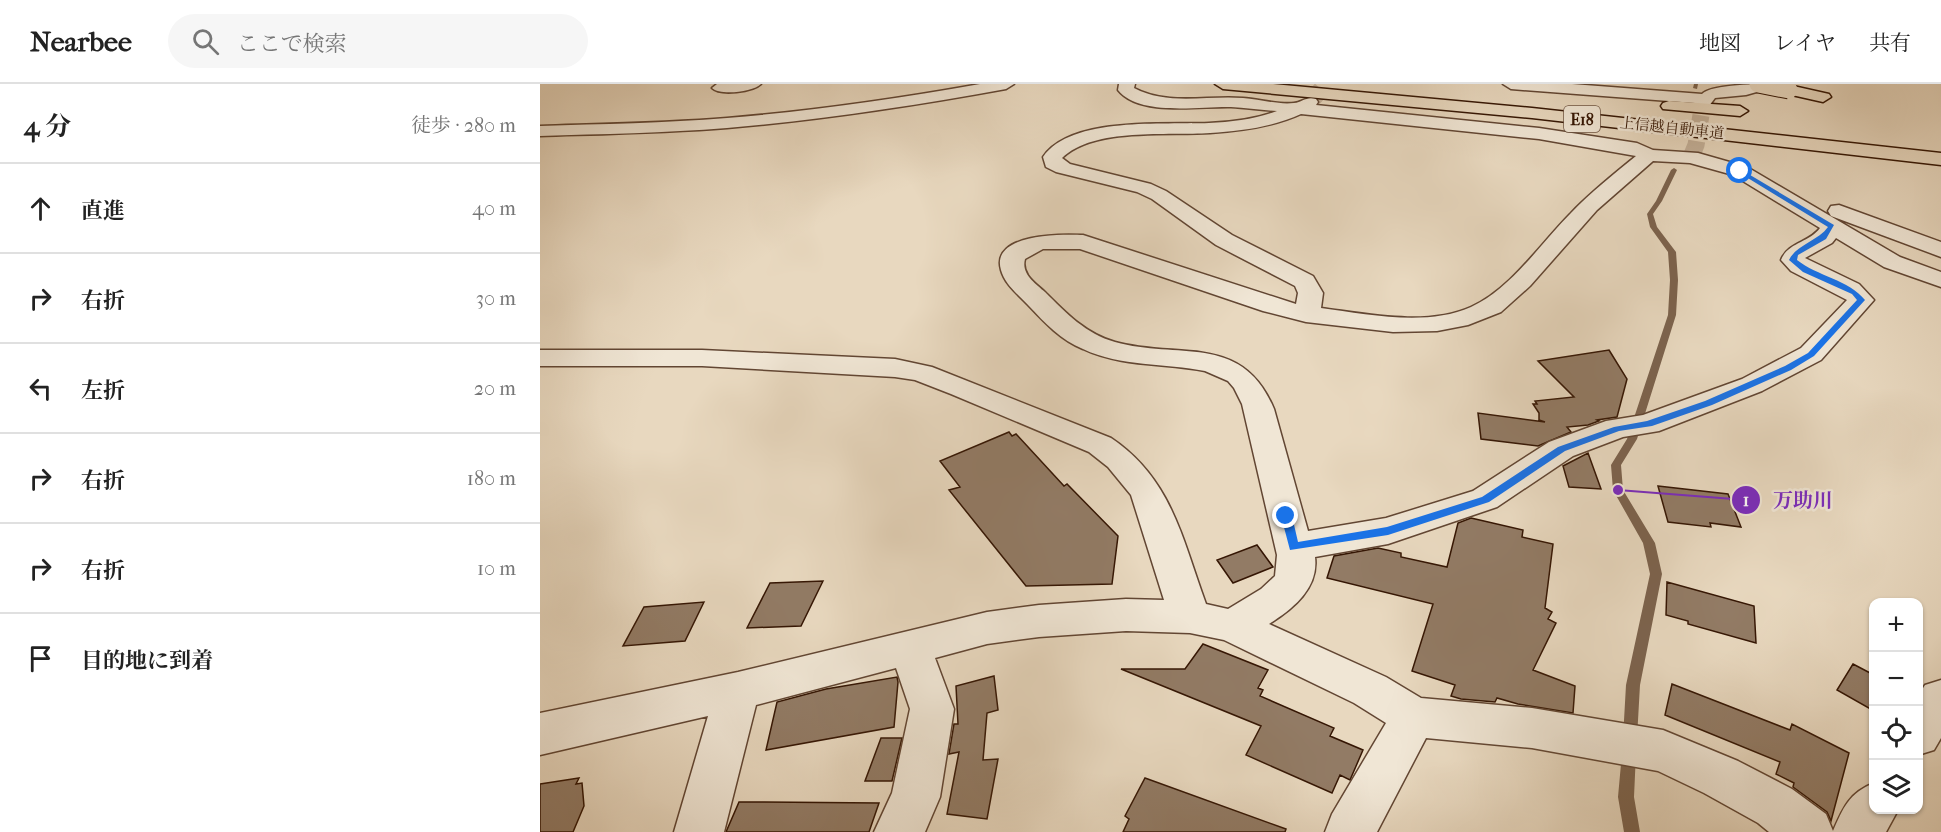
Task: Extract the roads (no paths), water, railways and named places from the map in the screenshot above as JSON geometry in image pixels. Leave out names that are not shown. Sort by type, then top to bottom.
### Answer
[{"type":"highway","name":"上信越自動車道","points":[[1223,84],[1301,96],[1941,146]]},
{"type":"highway","points":[[1368,84],[1477,92]]},
{"type":"highway","points":[[1758,84],[1823,97]]},
{"type":"highway","points":[[1505,89],[1740,111]]},
{"type":"highway","name":"上信越自動車道","points":[[1301,96],[1543,114],[1941,159]]},
{"type":"highway","points":[[1301,96],[1647,132],[1767,151]]},
{"type":"street","points":[[720,88],[753,84]]},
{"type":"street","points":[[540,131],[653,128],[750,121],[893,104],[1006,84]]},
{"type":"street","points":[[1127,84],[1126,90],[1148,100],[1174,103],[1241,103],[1301,96],[1522,129],[1637,149],[1649,155],[1690,157],[1740,171],[1941,250]]},
{"type":"street","points":[[1505,89],[1704,101],[1710,94],[1746,90],[1769,84]]},
{"type":"street","points":[[1301,96],[1271,119],[1223,127],[1135,131],[1096,136],[1060,147],[1052,157],[1053,163],[1063,168],[1144,188],[1159,195],[1224,240],[1304,281],[1310,287],[1312,294],[1306,314]]},
{"type":"street","points":[[1232,626],[1282,593],[1294,580],[1297,569],[1294,547],[1259,409],[1251,390],[1238,375],[1229,369],[1206,363],[1105,348],[1066,329],[1015,276],[1012,261],[1015,256],[1023,249],[1038,243],[1083,242],[1272,306],[1306,314],[1367,322],[1449,321],[1480,313],[1504,295],[1590,206],[1649,155]]},
{"type":"street","points":[[1740,171],[1892,262],[1941,280]]},
{"type":"street","points":[[1294,547],[1388,531],[1485,499],[1561,449],[1708,403],[1788,368],[1811,354],[1862,300],[1854,292],[1806,271],[1793,260],[1796,254],[1824,238],[1832,226]]},
{"type":"street","points":[[540,358],[702,358],[870,365],[922,373],[962,388],[1100,445],[1120,459],[1148,494],[1190,617]]},
{"type":"street","points":[[540,734],[738,691],[987,628],[1039,621],[1126,615],[1190,617],[1232,626],[1370,690],[1414,717],[1532,728],[1663,751],[1721,777],[1775,806],[1808,832]]},
{"type":"street","points":[[899,832],[916,797],[932,709],[910,648]]},
{"type":"street","points":[[699,832],[738,691]]},
{"type":"street","points":[[1923,727],[1941,699]]},
{"type":"street","points":[[1350,832],[1414,717]]},
{"type":"street","points":[[1858,832],[1870,814]]},
{"type":"waterway","points":[[1695,88],[1696,84]]},
{"type":"waterway","points":[[1681,149],[1682,142]]},
{"type":"waterway","points":[[1630,738],[1633,685],[1656,574],[1649,543],[1618,490],[1616,465],[1632,439],[1672,315],[1674,280],[1672,252],[1654,227],[1650,214],[1674,170]]},
{"type":"waterway","points":[[1629,753],[1626,797],[1632,832]]},
{"type":"tunnel","points":[[1310,102],[1326,84]]},
{"type":"tunnel","points":[[1691,157],[1696,145],[1703,103]]},
{"type":"place","name":"万助川","points":[[1618,490]]}]
